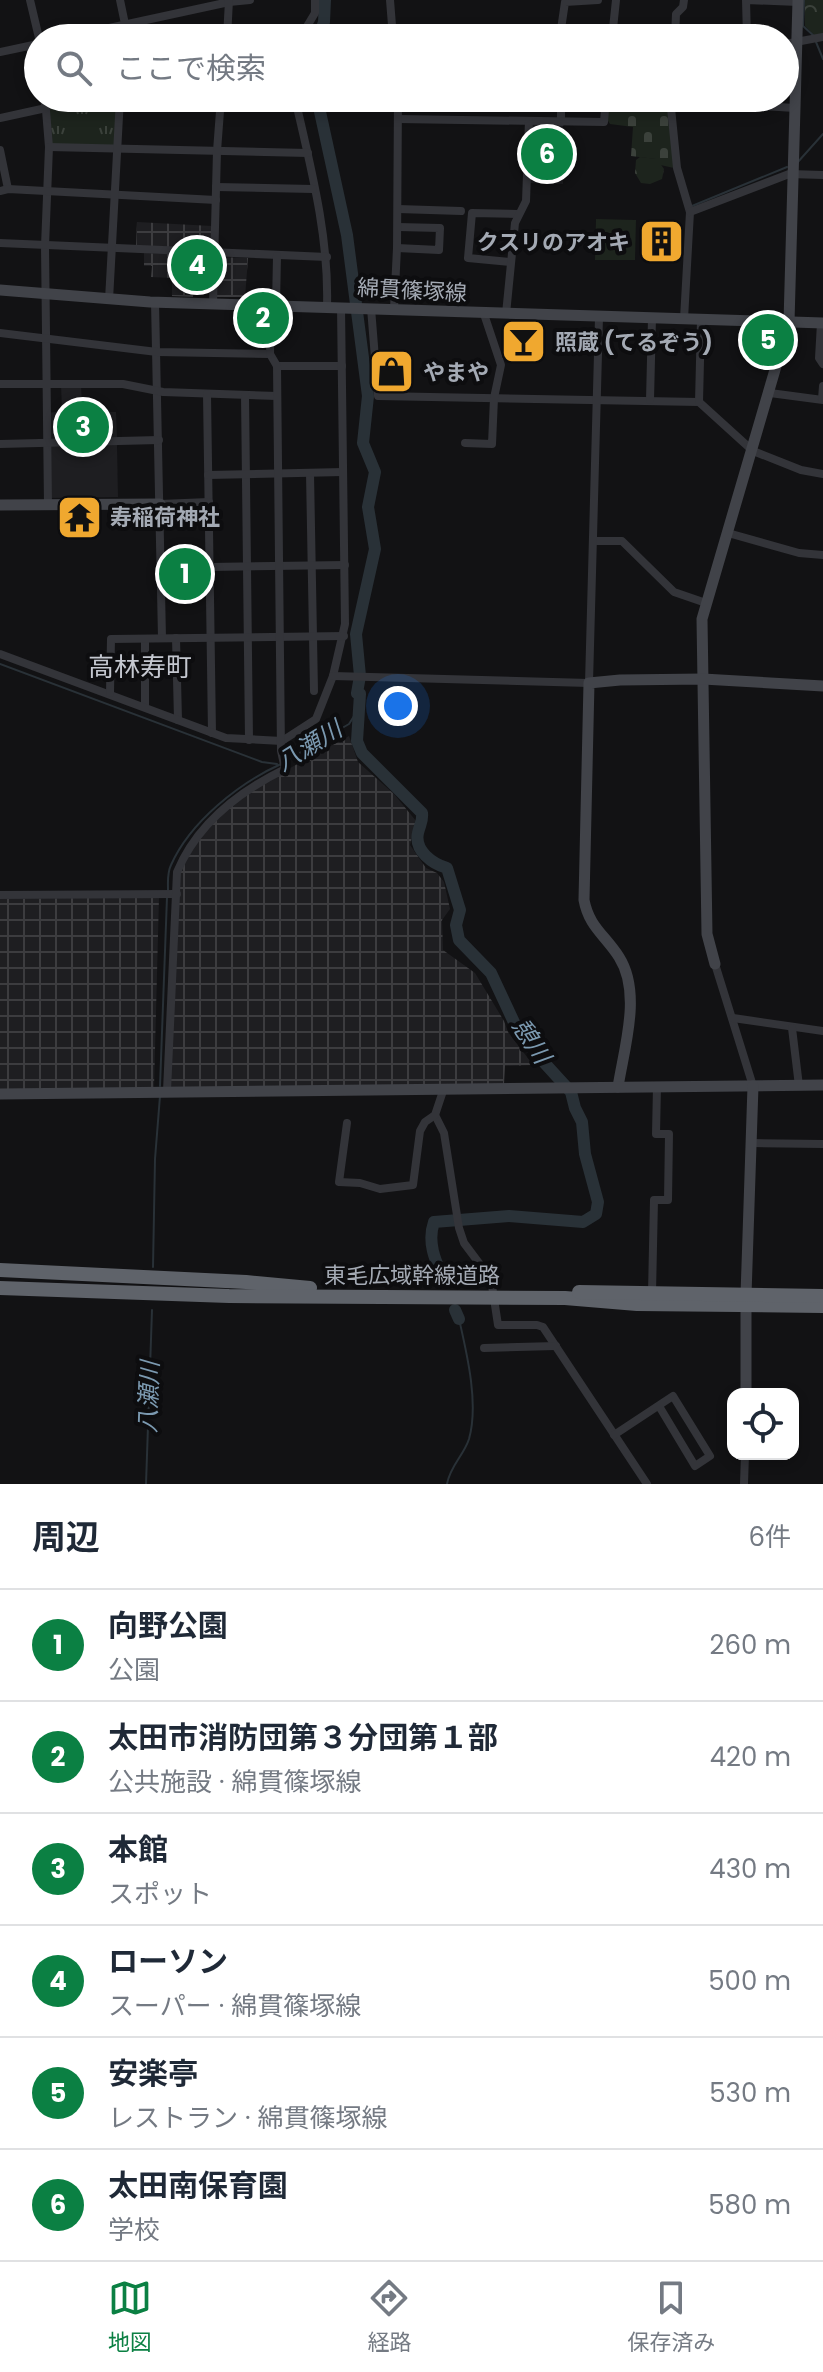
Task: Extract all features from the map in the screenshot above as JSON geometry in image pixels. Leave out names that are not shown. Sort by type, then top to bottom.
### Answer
[{"type":"highway","points":[[0,1270],[310,1288]]},
{"type":"highway","name":"東毛広域幹線道路","points":[[0,1279],[494,1294],[637,1304],[823,1296]]},
{"type":"highway","name":"東毛広域幹線道路","points":[[0,1288],[290,1296],[652,1293],[823,1306]]},
{"type":"highway","points":[[0,1296],[244,1302],[290,1296]]},
{"type":"street","points":[[30,0],[35,24]]},
{"type":"street","points":[[120,0],[125,24],[229,1],[250,0]]},
{"type":"street","points":[[308,24],[315,13],[315,0]]},
{"type":"street","points":[[390,0],[392,24]]},
{"type":"street","points":[[562,24],[565,2],[598,0]]},
{"type":"street","points":[[613,24],[616,0]]},
{"type":"street","points":[[676,24],[676,14],[683,7],[684,0]]},
{"type":"street","points":[[747,24],[746,0],[798,1],[794,24]]},
{"type":"street","points":[[228,24],[229,1]]},
{"type":"street","points":[[799,42],[823,37]]},
{"type":"street","points":[[0,52],[24,45]]},
{"type":"street","points":[[0,118],[24,110]]},
{"type":"street","points":[[46,112],[49,147],[45,246],[48,505]]},
{"type":"street","points":[[109,300],[119,112]]},
{"type":"street","points":[[213,304],[220,112]]},
{"type":"street","points":[[298,112],[327,257],[327,306]]},
{"type":"street","points":[[394,309],[398,112]]},
{"type":"street","points":[[561,112],[561,122]]},
{"type":"street","points":[[398,119],[604,122],[605,112]]},
{"type":"street","points":[[671,112],[677,168],[690,212],[684,319]]},
{"type":"street","points":[[746,1388],[753,1086],[707,934],[702,619],[789,322],[795,112]]},
{"type":"street","points":[[506,314],[518,214],[526,201],[529,121]]},
{"type":"street","points":[[49,147],[308,153]]},
{"type":"street","points":[[0,150],[4,190],[216,200]]},
{"type":"street","points":[[690,212],[794,174],[823,175]]},
{"type":"street","points":[[216,187],[313,189]]},
{"type":"street","points":[[398,209],[461,211]]},
{"type":"street","points":[[511,262],[468,258],[472,213],[518,214]]},
{"type":"street","points":[[397,248],[439,250],[440,239],[440,228],[398,227]]},
{"type":"street","points":[[0,243],[327,257]]},
{"type":"street","points":[[162,1091],[177,872],[182,860],[222,809],[248,789],[285,769],[282,754],[277,366],[270,354],[277,256]]},
{"type":"street","name":"綿貫篠塚線","points":[[0,290],[155,302],[822,323]]},
{"type":"street","points":[[155,302],[162,638]]},
{"type":"street","points":[[0,654],[226,738],[282,741],[316,719],[344,636],[342,307]]},
{"type":"street","points":[[370,308],[378,396],[699,402],[753,451],[801,470],[823,474]]},
{"type":"street","points":[[465,443],[492,444],[494,398],[501,365],[484,314]]},
{"type":"street","points":[[599,317],[584,900],[591,924],[621,960],[627,977],[628,1019],[618,1087]]},
{"type":"street","points":[[650,400],[652,318]]},
{"type":"street","points":[[699,402],[701,320]]},
{"type":"street","points":[[822,323],[819,358],[823,364]]},
{"type":"street","points":[[0,333],[157,352],[270,354]]},
{"type":"street","points":[[277,366],[342,366]]},
{"type":"street","points":[[0,384],[123,384],[207,394],[277,396]]},
{"type":"street","points":[[770,393],[822,400],[823,386]]},
{"type":"street","points":[[207,394],[212,733]]},
{"type":"street","points":[[245,395],[249,740]]},
{"type":"street","points":[[0,444],[159,440]]},
{"type":"street","points":[[208,475],[343,472]]},
{"type":"street","points":[[310,473],[314,691]]},
{"type":"street","points":[[0,505],[209,502]]},
{"type":"street","points":[[728,533],[799,553],[823,555]]},
{"type":"street","points":[[593,541],[622,541],[674,592],[706,603]]},
{"type":"street","points":[[210,567],[345,565]]},
{"type":"street","points":[[110,693],[111,639],[344,636]]},
{"type":"street","points":[[176,638],[178,720]]},
{"type":"street","points":[[145,639],[145,707]]},
{"type":"street","points":[[333,676],[589,683],[703,679],[823,686]]},
{"type":"street","points":[[0,895],[175,893]]},
{"type":"street","points":[[733,1018],[823,1031]]},
{"type":"street","points":[[792,1028],[799,1086]]},
{"type":"street","points":[[0,1094],[823,1085]]},
{"type":"street","points":[[652,1293],[654,1200],[668,1200],[669,1134],[656,1134],[657,1086]]},
{"type":"street","points":[[347,1123],[339,1182],[360,1183],[380,1189],[413,1185],[420,1131],[425,1122],[435,1115],[444,1088]]},
{"type":"street","points":[[435,1115],[444,1133],[459,1228],[464,1243],[491,1279],[498,1325],[543,1327],[647,1484]]},
{"type":"street","points":[[751,1143],[823,1144]]},
{"type":"street","points":[[484,1348],[556,1346]]},
{"type":"street","points":[[614,1435],[673,1396],[710,1456],[695,1466],[659,1406]]},
{"type":"street","points":[[744,1484],[745,1460]]},
{"type":"shaded area","points":[[532,124],[563,125],[563,184],[530,183]]},
{"type":"shaded area","points":[[137,222],[212,226],[212,252],[136,248]]},
{"type":"shaded area","points":[[144,253],[212,256],[211,283],[194,282],[193,297],[172,296],[172,278],[151,277],[152,266],[144,266]]},
{"type":"shaded area","points":[[217,257],[248,258],[245,297],[216,297]]},
{"type":"shaded area","points":[[61,385],[81,385],[82,404],[95,404],[95,412],[116,412],[117,438],[49,440],[48,413],[62,411]]},
{"type":"shaded area","points":[[117,444],[118,497],[51,498],[50,446]]},
{"type":"shaded area","points":[[349,736],[358,762],[394,794],[416,821],[410,845],[426,868],[437,873],[444,882],[450,909],[442,920],[443,950],[475,973],[508,1032],[533,1065],[505,1066],[504,1084],[169,1089],[178,879],[184,861],[215,819],[259,785]]},
{"type":"shaded area","points":[[159,897],[154,1088],[0,1090],[0,899]]},
{"type":"green space","points":[[805,0],[823,0],[823,35],[816,37],[805,26]]},
{"type":"green space","points":[[49,112],[116,112],[115,145],[52,145]]},
{"type":"green space","points":[[608,112],[669,112],[674,168],[656,164],[656,159],[631,156],[633,127],[610,124]]},
{"type":"green space","points":[[640,157],[657,159],[664,169],[662,179],[650,184],[641,183],[635,173],[636,160]]},
{"type":"green space","points":[[596,219],[636,220],[635,260],[595,260]]},
{"type":"green space","points":[[207,557],[208,590],[164,592],[163,558]]},
{"type":"waterway","name":"八瀬川","points":[[323,24],[325,0]]},
{"type":"waterway","points":[[804,0],[803,26],[814,36]]},
{"type":"waterway","points":[[816,42],[823,59]]},
{"type":"waterway","name":"憩川","points":[[320,112],[347,235],[368,396],[363,443],[375,472],[368,507],[375,549],[356,634],[360,676],[357,741],[362,753],[422,813],[419,846],[431,860],[447,868],[460,910],[456,925],[459,940],[491,973],[519,1033],[571,1092],[582,1122],[585,1154],[598,1202],[596,1214],[583,1222],[509,1216],[434,1222],[432,1244],[443,1278]]},
{"type":"waterway","points":[[797,163],[823,134]]},
{"type":"waterway","points":[[692,206],[787,167]]},
{"type":"waterway","points":[[0,664],[262,762],[277,764]]},
{"type":"waterway","name":"八瀬川","points":[[286,761],[349,724],[356,713],[357,693]]},
{"type":"waterway","name":"八瀬川","points":[[168,890],[171,865],[179,849],[203,819],[233,793],[281,764]]},
{"type":"waterway","name":"八瀬川","points":[[160,1086],[167,897]]},
{"type":"waterway","name":"八瀬川","points":[[153,1267],[155,1159],[160,1096]]},
{"type":"waterway","name":"八瀬川","points":[[146,1484],[152,1310]]},
{"type":"waterway","name":"憩川","points":[[455,1310],[459,1319]]},
{"type":"waterway","name":"憩川","points":[[447,1484],[467,1445],[472,1425],[471,1379],[459,1319]]},
{"type":"place","name":"太田南保育園","points":[[547,154]]},
{"type":"place","name":"クスリのアオキ","points":[[661,242]]},
{"type":"place","name":"ローソン","points":[[197,265]]},
{"type":"place","name":"太田市消防団第３分団第１部","points":[[263,318]]},
{"type":"place","name":"安楽亭","points":[[768,340]]},
{"type":"place","name":"照蔵 (てるぞう)","points":[[524,342]]},
{"type":"place","name":"やまや","points":[[392,372]]},
{"type":"place","name":"本館","points":[[83,427]]},
{"type":"place","name":"寿稲荷神社","points":[[79,517]]},
{"type":"place","name":"向野公園","points":[[185,574]]},
{"type":"district","name":"高林寿町","points":[[140,667]]}]
